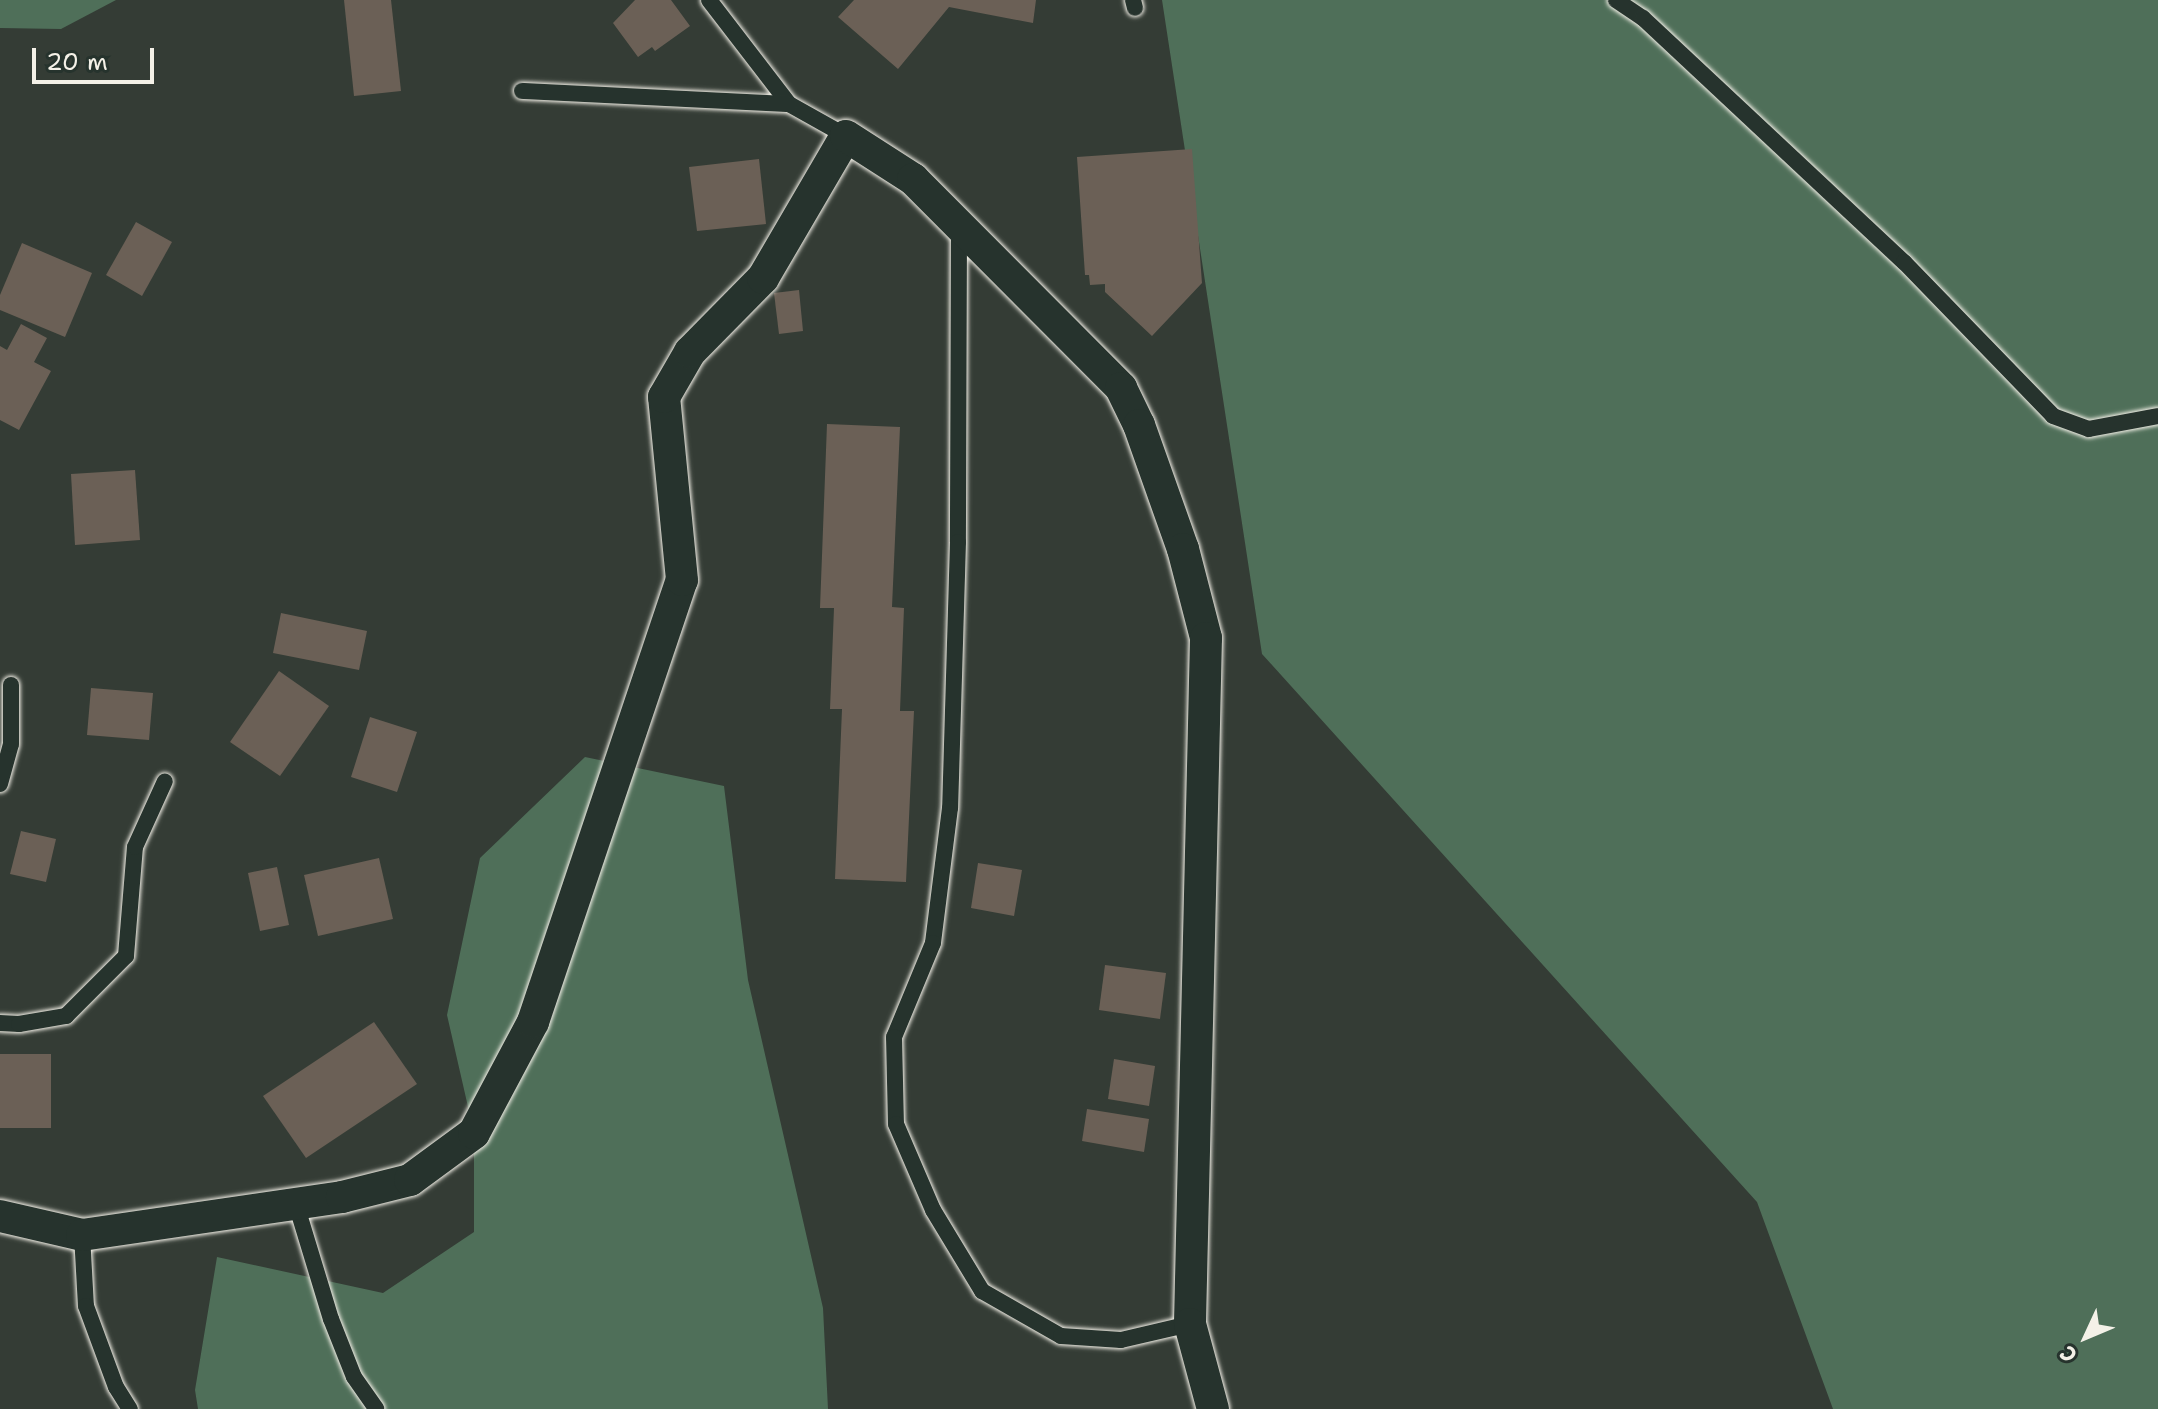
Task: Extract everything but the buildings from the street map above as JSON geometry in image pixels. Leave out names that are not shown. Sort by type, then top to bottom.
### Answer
[{"type":"street","points":[[0,1216],[82,1235],[296,1204],[410,1180],[474,1133],[525,1036],[682,580],[664,397],[690,352],[763,278],[846,136],[913,179],[959,228],[1087,349],[1121,388],[1139,425],[1183,549],[1206,638],[1190,1324],[1213,1409]]},
{"type":"lane","points":[[709,0],[789,104],[846,136]]},
{"type":"lane","points":[[1616,0],[1643,18],[1904,262],[2053,416],[2089,429],[2158,416]]},
{"type":"lane","points":[[522,91],[789,104]]},
{"type":"lane","points":[[959,228],[958,542],[950,808],[933,943],[894,1037],[896,1124],[933,1210],[982,1291],[1061,1336],[1121,1340],[1190,1324]]},
{"type":"lane","points":[[0,784],[11,744],[11,685]]},
{"type":"lane","points":[[0,1023],[19,1024],[66,1016],[126,956],[135,847],[165,781]]},
{"type":"lane","points":[[296,1204],[331,1319],[354,1377],[376,1409]]},
{"type":"lane","points":[[82,1235],[86,1306],[116,1387],[130,1409]]},
{"type":"green space","points":[[0,0],[116,0],[61,29],[0,28]]},
{"type":"green space","points":[[1162,0],[2158,0],[2158,1409],[1833,1409],[1757,1202],[1262,654]]},
{"type":"green space","points":[[585,757],[724,786],[748,980],[823,1308],[828,1409],[198,1409],[195,1390],[217,1257],[383,1293],[474,1232],[474,1133],[447,1015],[480,858]]}]
